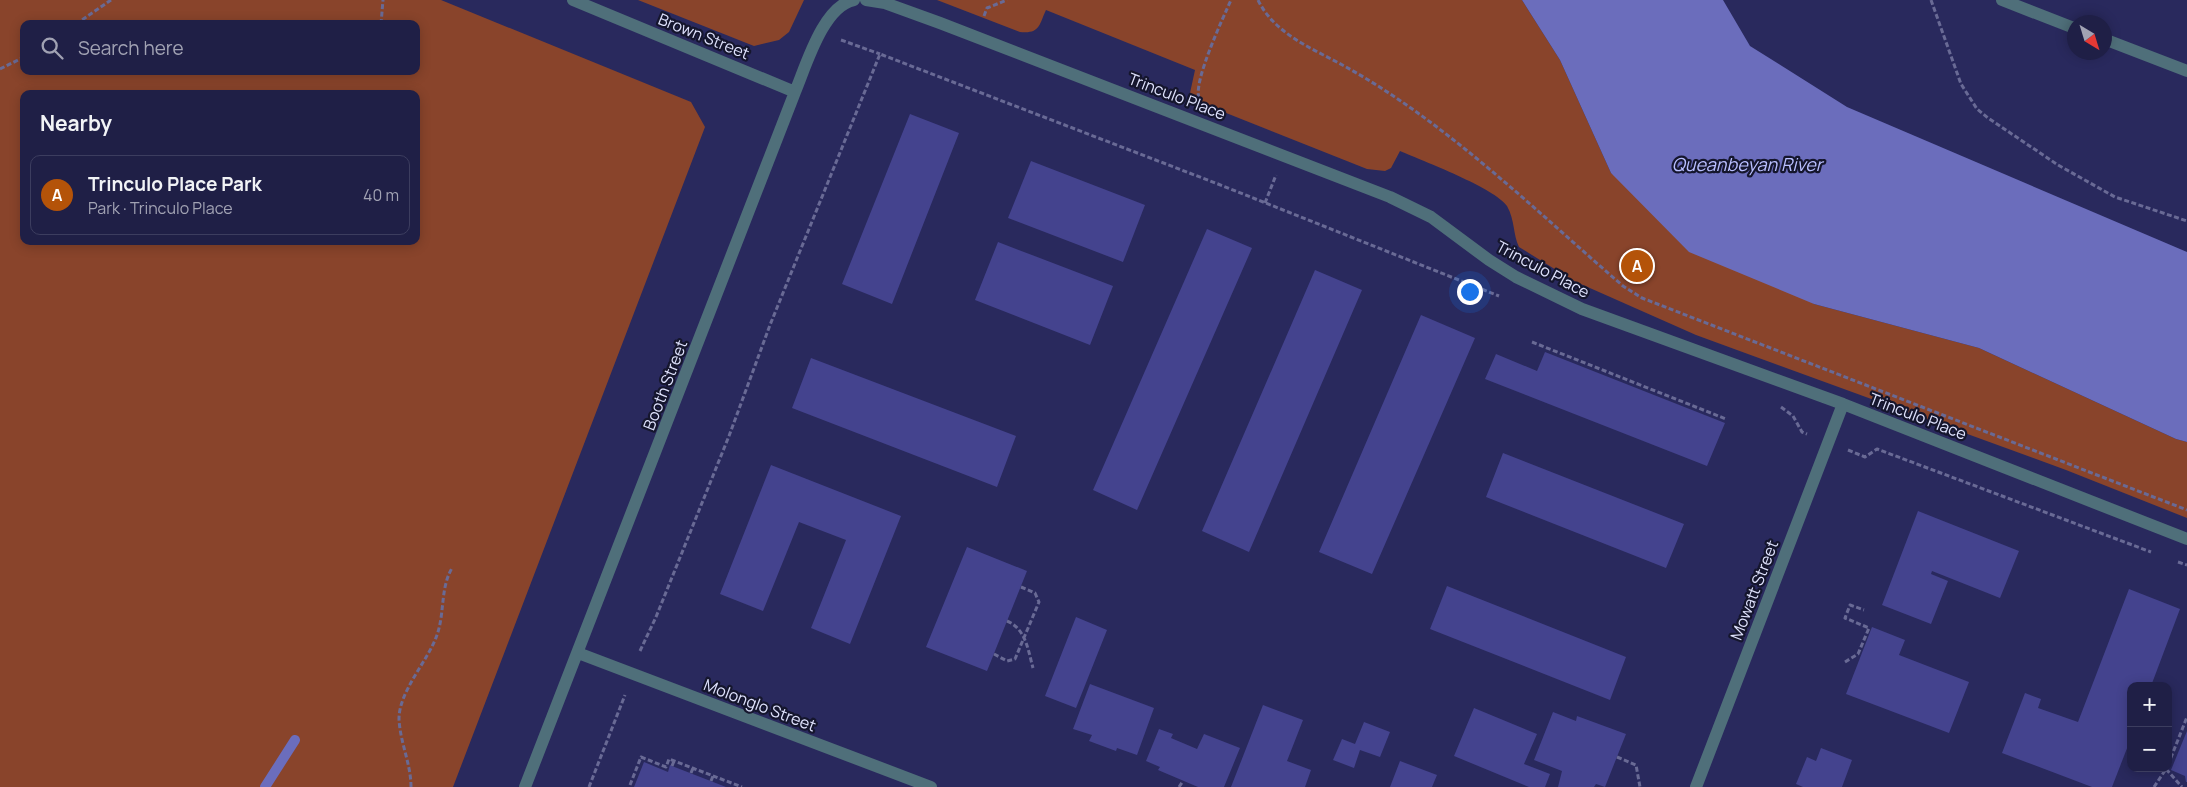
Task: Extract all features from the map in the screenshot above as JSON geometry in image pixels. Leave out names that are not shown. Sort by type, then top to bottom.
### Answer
[{"type":"street","name":"Brown Street","points":[[573,0],[794,92]]},
{"type":"street","name":"Trinculo Place","points":[[866,0],[892,2],[1416,209],[1445,226],[1504,270],[1576,306],[1843,404],[2187,539]]},
{"type":"street","points":[[2002,0],[2067,25]]},
{"type":"street","name":"Booth Street","points":[[525,787],[794,92],[820,32],[833,14],[850,1]]},
{"type":"street","points":[[2112,42],[2187,71]]},
{"type":"street","name":"Mowatt Street","points":[[1696,787],[1843,404]]},
{"type":"street","name":"Molonglo Street","points":[[578,653],[931,787]]},
{"type":"path","points":[[82,20],[111,0]]},
{"type":"path","points":[[380,20],[383,0]]},
{"type":"path","points":[[984,16],[987,8],[1007,0]]},
{"type":"path","points":[[1192,119],[1200,99],[1197,90],[1200,76],[1231,0]]},
{"type":"path","points":[[1258,0],[1266,15],[1276,27],[1368,79],[1410,106],[1497,177],[1623,286],[1642,298],[2187,510]]},
{"type":"path","points":[[1931,0],[1961,84],[1977,109],[2058,166],[2116,197],[2187,222]]},
{"type":"path","points":[[820,32],[1506,298]]},
{"type":"path","points":[[589,787],[642,644],[656,617],[729,436],[770,325],[880,54]]},
{"type":"path","points":[[0,69],[20,59]]},
{"type":"path","points":[[1532,342],[1726,419]]},
{"type":"path","points":[[1780,406],[1794,416],[1802,432],[1828,443],[1865,457],[1877,449],[2160,555]]},
{"type":"path","points":[[2169,559],[2187,566]]},
{"type":"path","points":[[411,787],[399,718],[402,702],[437,636],[445,580],[452,568]]},
{"type":"path","points":[[994,654],[1007,661],[1015,659],[1039,602],[1035,594],[1021,587]]},
{"type":"path","points":[[1844,662],[1858,654],[1869,628],[1845,618],[1850,605],[1864,610]]},
{"type":"path","points":[[1007,621],[1015,624],[1024,636],[1033,668]]},
{"type":"path","points":[[2172,754],[2187,717]]},
{"type":"path","points":[[630,785],[641,757],[666,767],[669,759],[732,785],[742,787]]},
{"type":"path","points":[[1617,757],[1636,765],[1640,787]]},
{"type":"path","points":[[672,766],[674,761]]},
{"type":"path","points":[[691,773],[694,768]]},
{"type":"path","points":[[2154,787],[2164,772]]},
{"type":"path","points":[[2171,772],[2182,787]]},
{"type":"path","points":[[711,781],[713,776]]},
{"type":"path","points":[[1179,787],[1182,781]]},
{"type":"shaded area","points":[[0,0],[441,0],[691,102],[705,127],[453,787],[0,787]]},
{"type":"shaded area","points":[[638,0],[804,0],[789,32],[779,40],[754,46]]},
{"type":"shaded area","points":[[937,0],[1522,0],[1560,60],[1611,173],[1814,304],[1979,348],[2176,439],[2187,442],[2187,518],[2066,470],[1696,335],[1574,281],[1519,247],[1510,211],[1500,199],[1474,183],[1400,151],[1391,168],[1385,171],[1367,169],[1206,105],[1190,93],[1195,70],[1046,10],[1035,30],[1032,32],[1020,32]]},
{"type":"water","name":"Queanbeyan River","points":[[1522,0],[1723,0],[1750,46],[1847,107],[2187,252],[2187,442],[2176,439],[1979,348],[1814,304],[1689,252],[1611,173],[1560,60]]},
{"type":"building","points":[[910,114],[959,133],[892,304],[842,284]]},
{"type":"building","points":[[1031,161],[1145,205],[1123,262],[1008,218]]},
{"type":"building","points":[[1207,229],[1252,248],[1137,510],[1093,490]]},
{"type":"building","points":[[998,242],[1113,286],[1090,345],[975,300]]},
{"type":"building","points":[[1315,270],[1362,290],[1249,552],[1202,531]]},
{"type":"building","points":[[1421,315],[1475,338],[1372,574],[1319,552]]},
{"type":"building","points":[[1545,352],[1725,423],[1707,466],[1485,379],[1496,354],[1537,371]]},
{"type":"building","points":[[811,358],[1016,436],[997,487],[792,408]]},
{"type":"building","points":[[1503,453],[1684,524],[1666,568],[1486,497]]},
{"type":"building","points":[[771,465],[901,516],[850,644],[811,628],[846,540],[799,522],[763,611],[720,594]]},
{"type":"building","points":[[1918,511],[2019,551],[2000,598],[1932,571],[1931,574],[1948,581],[1931,624],[1882,605]]},
{"type":"building","points":[[967,547],[1027,571],[987,671],[926,647]]},
{"type":"building","points":[[1447,586],[1626,657],[1610,700],[1430,629]]},
{"type":"building","points":[[2129,589],[2180,609],[2153,682],[2127,682],[2127,748],[2112,787],[2092,787],[2002,753],[2025,693],[2041,699],[2038,708],[2078,722]]},
{"type":"building","points":[[1076,617],[1107,630],[1076,708],[1045,696]]},
{"type":"building","points":[[1872,627],[1905,640],[1899,655],[1969,682],[1949,733],[1846,694]]},
{"type":"building","points":[[1090,684],[1154,708],[1137,755],[1117,748],[1116,751],[1089,741],[1092,735],[1073,729]]},
{"type":"building","points":[[1263,705],[1303,720],[1287,761],[1311,770],[1305,787],[1231,787]]},
{"type":"building","points":[[1474,708],[1537,734],[1524,764],[1550,774],[1545,787],[1529,787],[1454,756]]},
{"type":"building","points":[[1553,712],[1576,721],[1577,716],[1626,734],[1605,787],[1596,784],[1594,787],[1558,787],[1562,771],[1534,760]]},
{"type":"building","points":[[1364,722],[1390,732],[1380,757],[1360,750],[1354,768],[1333,760],[1342,739],[1355,744]]},
{"type":"building","points":[[1159,729],[1173,734],[1171,738],[1197,749],[1204,734],[1240,748],[1224,787],[1198,787],[1158,770],[1160,767],[1146,761]]},
{"type":"building","points":[[2187,731],[2187,782],[2185,776],[2172,770]]},
{"type":"building","points":[[1821,748],[1852,760],[1842,787],[1803,787],[1796,784],[1807,757],[1816,761]]},
{"type":"building","points":[[1400,761],[1437,775],[1432,787],[1390,787]]},
{"type":"building","points":[[644,762],[668,772],[670,765],[726,787],[634,787]]},
{"type":"waterway","points":[[265,787],[295,740]]},
{"type":"place","name":"Trinculo Place Park","points":[[1637,266]]}]
